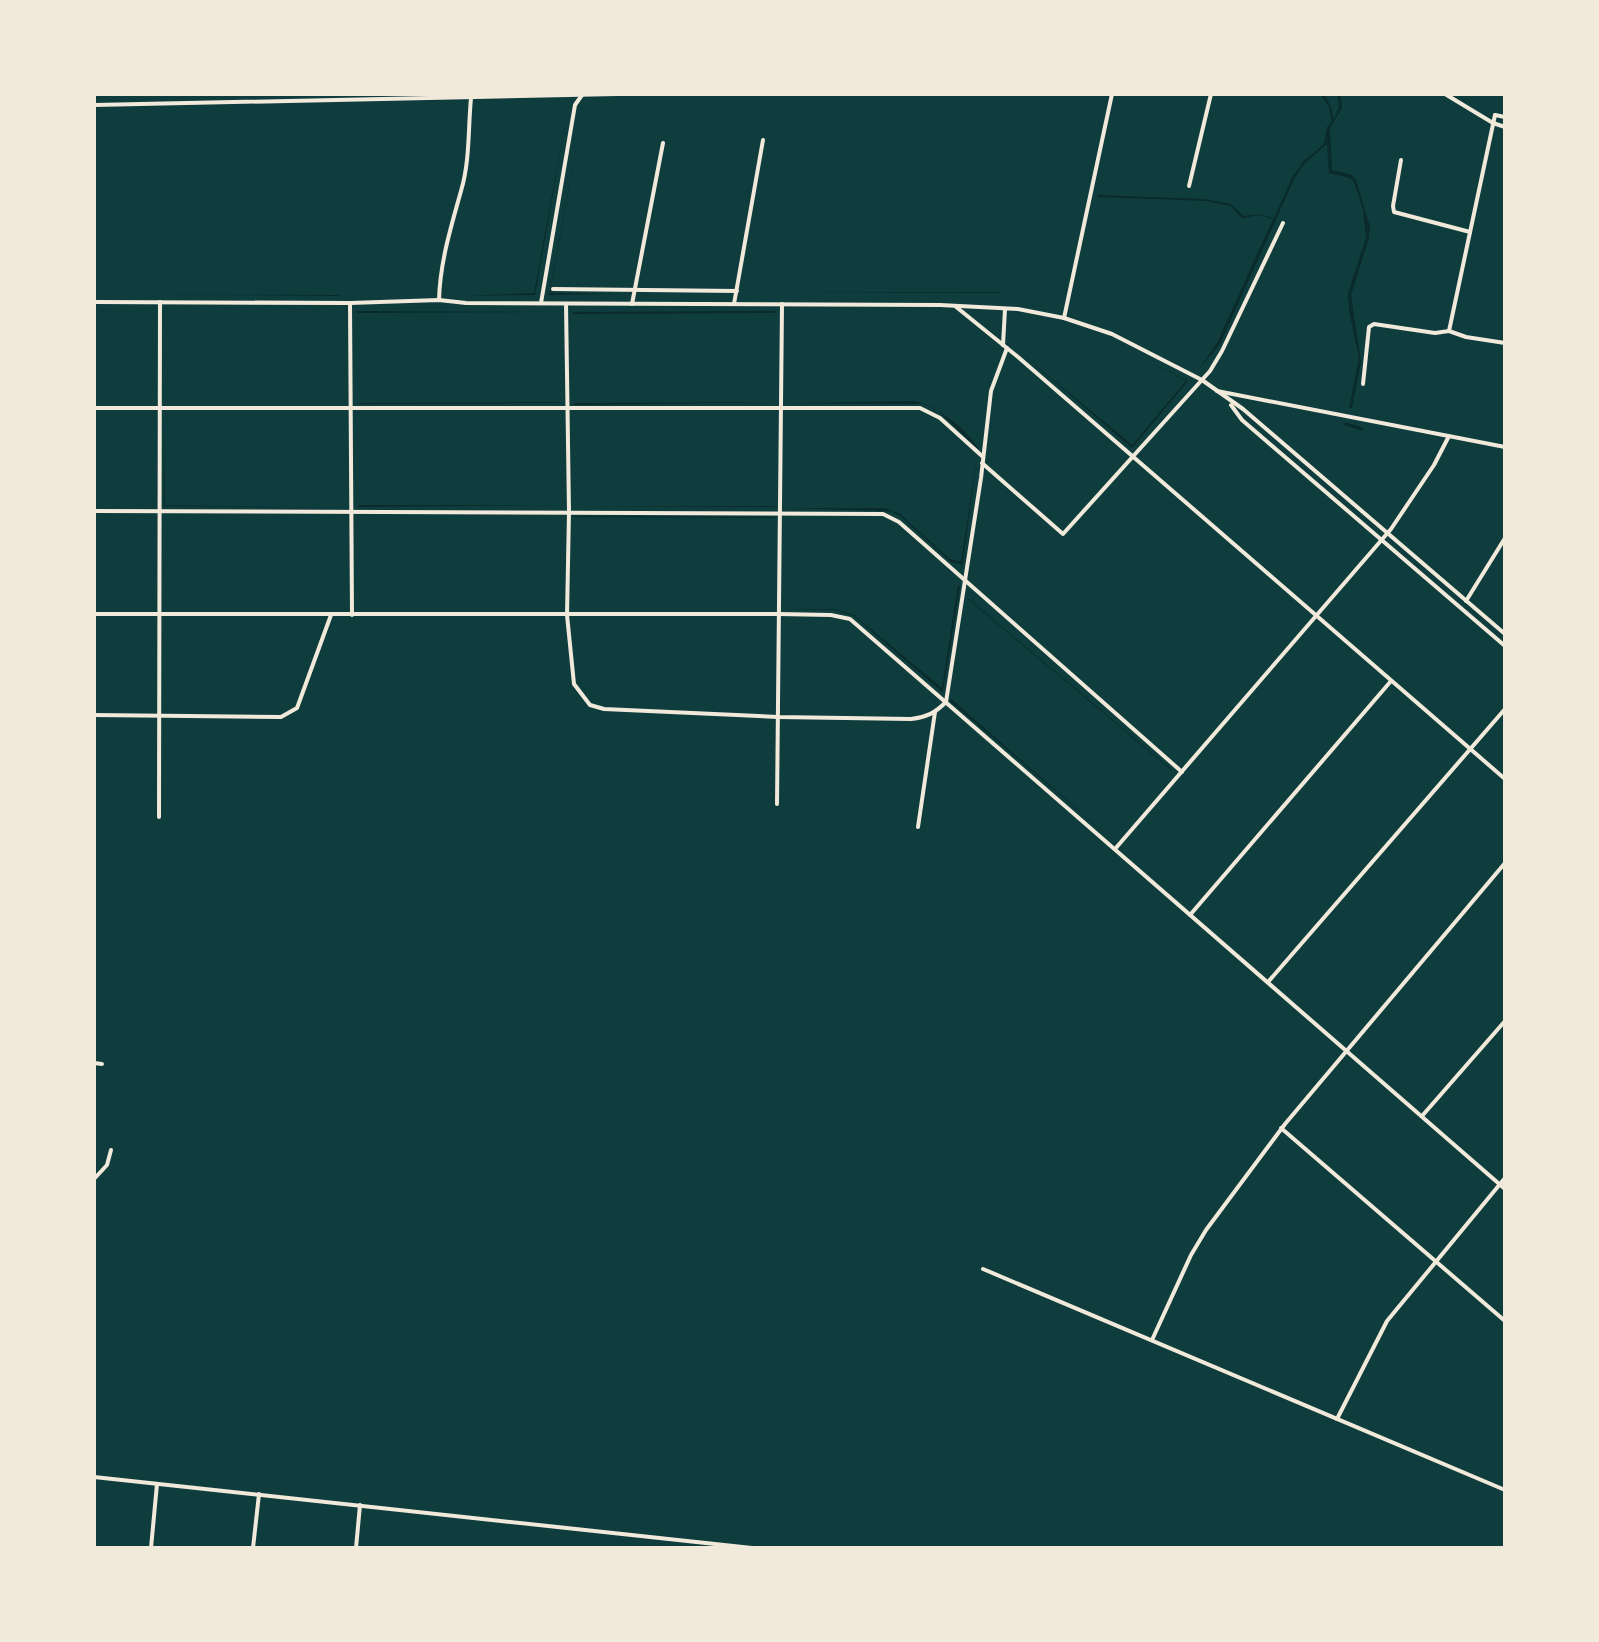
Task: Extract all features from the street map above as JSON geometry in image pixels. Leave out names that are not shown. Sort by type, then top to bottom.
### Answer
[{"type":"street","points":[[287,94],[287,101]]},
{"type":"street","points":[[541,303],[549,289],[575,105],[583,94]]},
{"type":"street","points":[[94,105],[617,94]]},
{"type":"street","points":[[1064,318],[1112,94]]},
{"type":"street","points":[[1189,186],[1211,94]]},
{"type":"street","points":[[1445,94],[1505,127]]},
{"type":"street","points":[[439,300],[439,278],[468,152],[471,97]]},
{"type":"street","points":[[1449,331],[1495,115]]},
{"type":"street","points":[[1485,117],[1505,117]]},
{"type":"street","points":[[734,304],[763,140]]},
{"type":"street","points":[[632,304],[663,143]]},
{"type":"street","points":[[1401,160],[1394,212],[1470,232]]},
{"type":"street","points":[[94,408],[920,408],[940,418],[1063,534],[1202,380],[1222,351],[1283,223]]},
{"type":"street","points":[[549,289],[737,291]]},
{"type":"street","points":[[94,302],[350,303],[439,300],[566,304],[954,305],[1064,318],[1112,334],[1202,380],[1249,414],[1505,634]]},
{"type":"street","points":[[159,817],[160,302]]},
{"type":"street","points":[[350,303],[352,615]]},
{"type":"street","points":[[566,304],[567,615],[574,684],[590,705],[604,709],[778,717],[911,719],[928,716],[946,702],[991,391],[1005,346],[1005,309]]},
{"type":"street","points":[[777,804],[782,304]]},
{"type":"street","points":[[954,305],[1505,779]]},
{"type":"street","points":[[1363,384],[1369,327],[1374,324],[1435,333],[1449,331],[1505,343]]},
{"type":"street","points":[[1217,391],[1505,447]]},
{"type":"street","points":[[1230,402],[1242,420],[1505,646]]},
{"type":"street","points":[[1115,849],[1388,533],[1423,484],[1449,436]]},
{"type":"street","points":[[94,511],[883,514],[899,522],[1182,772]]},
{"type":"street","points":[[1461,609],[1505,538]]},
{"type":"street","points":[[94,614],[779,614],[831,615],[850,619],[1505,1189]]},
{"type":"street","points":[[94,715],[281,717],[290,714],[297,708],[331,615]]},
{"type":"street","points":[[1190,915],[1391,681]]},
{"type":"street","points":[[1268,982],[1505,709]]},
{"type":"street","points":[[918,827],[935,712]]},
{"type":"street","points":[[1152,1340],[1191,1255],[1206,1230],[1281,1128],[1505,863]]},
{"type":"street","points":[[1422,1116],[1505,1021]]},
{"type":"street","points":[[94,1063],[102,1064]]},
{"type":"street","points":[[1281,1128],[1505,1321]]},
{"type":"street","points":[[94,1179],[107,1165],[111,1150]]},
{"type":"street","points":[[1337,1419],[1387,1321],[1505,1178]]},
{"type":"street","points":[[983,1269],[1505,1490]]},
{"type":"street","points":[[94,1477],[752,1548]]},
{"type":"street","points":[[151,1548],[157,1484]]},
{"type":"street","points":[[253,1548],[259,1494]]},
{"type":"street","points":[[356,1548],[360,1505]]},
{"type":"water","points":[[1320,94],[1324,94],[1331,107],[1334,120],[1339,106],[1337,94],[1340,94],[1342,108],[1330,128],[1332,170],[1352,175],[1356,180],[1370,227],[1351,295],[1361,362],[1352,408],[1349,408],[1359,358],[1348,293],[1366,238],[1363,209],[1354,182],[1329,173],[1327,144],[1305,163],[1295,177],[1220,344],[1199,369],[1217,343],[1273,219],[1260,215],[1242,218],[1230,206],[1207,201],[1097,197],[1204,199],[1231,204],[1244,216],[1260,214],[1274,218],[1293,176],[1303,162],[1324,144],[1327,127],[1332,122],[1329,106]]},
{"type":"water","points":[[569,103],[535,295],[460,296],[534,293]]},
{"type":"water","points":[[584,106],[550,293],[624,294],[549,295]]},
{"type":"water","points":[[744,292],[999,292],[999,293]]},
{"type":"water","points":[[94,294],[339,295],[339,296]]},
{"type":"water","points":[[357,311],[560,312],[357,313]]},
{"type":"water","points":[[573,312],[775,313],[573,314]]},
{"type":"water","points":[[1020,352],[1132,445],[1186,381],[1153,364],[1188,381],[1132,448]]},
{"type":"water","points":[[914,401],[924,404],[789,403]]},
{"type":"water","points":[[775,402],[574,405],[574,403]]},
{"type":"water","points":[[359,403],[559,403],[359,404]]},
{"type":"water","points":[[938,411],[960,427],[979,450]]},
{"type":"water","points":[[164,416],[165,505],[345,508],[164,506]]},
{"type":"water","points":[[977,457],[962,569],[961,564],[951,562],[899,515],[890,511],[787,508],[884,508],[900,514],[950,559],[961,562]]},
{"type":"water","points":[[358,505],[561,505],[358,507]]},
{"type":"water","points":[[573,506],[775,506],[775,507]]},
{"type":"water","points":[[574,517],[774,517],[774,518]]},
{"type":"water","points":[[958,585],[943,691],[854,616],[835,610],[786,610],[835,609],[854,615],[942,688]]},
{"type":"water","points":[[968,599],[1172,770],[1172,771]]},
{"type":"water","points":[[951,699],[1114,841],[950,701]]},
{"type":"waterway","points":[[1346,424],[1362,429]]}]
